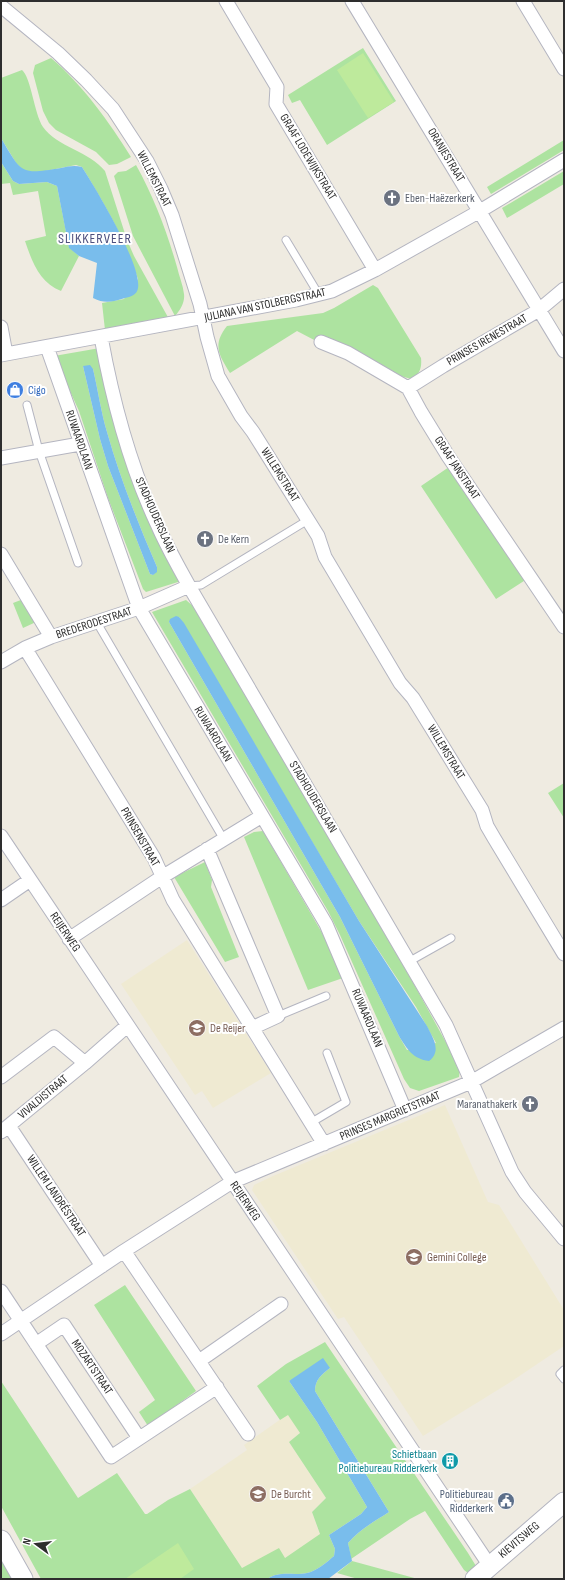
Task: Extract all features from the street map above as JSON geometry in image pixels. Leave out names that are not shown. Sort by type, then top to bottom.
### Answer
[{"type":"street","name":"GRAAF LODEWIJKSTRAAT","points":[[226,1],[277,87],[276,104],[375,270]]},
{"type":"street","name":"ORANJESTRAAT","points":[[352,1],[564,351]]},
{"type":"street","points":[[523,1],[564,70]]},
{"type":"street","name":"WILLEMSTRAAT","points":[[1,6],[58,53],[86,80],[113,110],[147,161],[164,195],[176,230],[203,318],[218,376],[241,416],[253,432],[318,536],[325,557],[400,683],[413,698],[478,804],[494,838],[564,954]]},
{"type":"street","name":"JULIANA VAN STOLBERGSTRAAT","points":[[4,355],[319,296],[375,270],[480,211],[564,160]]},
{"type":"street","name":"PRINSES IRENESTRAAT","points":[[408,388],[539,310],[564,289]]},
{"type":"street","points":[[1,327],[4,355]]},
{"type":"street","name":"STADHOUDERSLAAN","points":[[101,337],[110,387],[126,446],[157,524],[189,586],[410,961],[446,1025],[512,1172],[525,1192],[564,1240]]},
{"type":"street","points":[[321,342],[348,353],[408,388]]},
{"type":"street","name":"RUWAARDLAAN","points":[[47,347],[139,608],[326,924],[405,1110]]},
{"type":"street","name":"GRAAF JANSTRAAT","points":[[408,388],[448,456],[564,627]]},
{"type":"street","points":[[1,458],[80,444]]},
{"type":"street","points":[[1,554],[51,637]]},
{"type":"street","name":"BREDERODESTRAAT","points":[[1,662],[25,648],[51,637],[139,608],[189,586]]},
{"type":"street","name":"PRINSENSTRAAT","points":[[25,648],[154,858],[173,900],[194,936],[312,1122],[324,1144]]},
{"type":"street","points":[[69,939],[223,838],[262,816]]},
{"type":"street","name":"REIJERWEG","points":[[1,836],[490,1566]]},
{"type":"street","points":[[207,849],[278,1016],[252,1028]]},
{"type":"street","points":[[2,898],[30,880]]},
{"type":"street","name":"VIVALDISTRAAT","points":[[5,1129],[127,1026]]},
{"type":"street","name":"PRINSES MARGRIETSTRAAT","points":[[232,1182],[471,1082],[564,1028]]},
{"type":"street","points":[[1,1077],[54,1037],[85,1063]]},
{"type":"street","name":"WILLEM LANDRÉSTRAAT","points":[[5,1129],[102,1266]]},
{"type":"street","points":[[1,1334],[124,1251],[232,1182]]},
{"type":"street","points":[[124,1251],[248,1434]]},
{"type":"street","points":[[1,1292],[111,1456],[217,1388]]},
{"type":"street","points":[[199,1360],[281,1304]]},
{"type":"street","name":"MOZARTSTRAAT","points":[[36,1344],[64,1325],[139,1438]]},
{"type":"street","name":"KIEVITSWEG","points":[[475,1579],[564,1502]]},
{"type":"street","points":[[1,1540],[23,1579]]},
{"type":"lane","points":[[286,240],[319,296]]},
{"type":"lane","points":[[27,405],[39,451],[78,564]]},
{"type":"lane","points":[[189,586],[201,585],[308,520]]},
{"type":"lane","points":[[96,621],[223,838]]},
{"type":"lane","points":[[410,961],[451,938]]},
{"type":"lane","points":[[278,1016],[326,996]]},
{"type":"lane","points":[[312,1122],[346,1102],[326,1053]]},
{"type":"lane","points":[[564,1370],[560,1374],[564,1379]]},
{"type":"shaded area","name":"De Reijer","points":[[187,940],[271,1073],[213,1108],[202,1091],[195,1095],[121,984]]},
{"type":"shaded area","name":"Gemini College","points":[[445,1105],[488,1202],[499,1205],[564,1310],[564,1346],[509,1383],[423,1436],[344,1317],[338,1319],[252,1190],[254,1185],[273,1176]]},
{"type":"shaded area","name":"De Burcht","points":[[288,1414],[300,1433],[289,1442],[326,1498],[312,1512],[320,1535],[285,1558],[242,1568],[190,1489],[247,1450],[244,1445]]},
{"type":"green space","points":[[363,48],[396,101],[327,145],[300,100],[292,103],[288,95]]},
{"type":"green space","points":[[363,53],[394,102],[368,118],[337,70]]},
{"type":"green space","points":[[51,58],[74,80],[95,104],[131,157],[117,164],[109,165],[96,152],[56,130],[49,123],[43,111],[33,73],[35,65]]},
{"type":"green space","points":[[22,70],[28,80],[37,113],[43,127],[56,140],[91,158],[105,171],[127,240],[134,256],[169,319],[105,330],[102,303],[124,299],[138,279],[120,235],[82,167],[76,165],[40,172],[29,172],[23,170],[16,163],[1,138],[1,78]]},
{"type":"green space","points":[[564,140],[564,150],[491,194],[487,187]]},
{"type":"green space","points":[[1,162],[13,181],[19,184],[47,182],[57,186],[69,247],[79,256],[61,291],[48,283],[42,277],[34,264],[25,241],[46,236],[38,191],[13,195],[10,183],[1,184]]},
{"type":"green space","points":[[136,165],[160,215],[183,287],[183,303],[175,316],[133,236],[114,176],[118,172],[126,171]]},
{"type":"green space","points":[[564,171],[564,184],[507,218],[502,208]]},
{"type":"green space","points":[[373,285],[378,288],[421,358],[420,370],[411,379],[401,376],[342,343],[337,352],[297,331],[230,373],[220,355],[218,344],[222,333],[227,326],[323,313]]},
{"type":"green space","points":[[100,348],[178,577],[178,582],[146,592],[143,589],[108,498],[79,411],[54,356]],"holes":[[[83,366],[93,369],[112,449],[136,517],[157,567],[153,575],[150,574],[108,466],[100,439]]]},
{"type":"green space","points":[[452,465],[527,579],[496,599],[421,486]]},
{"type":"green space","points":[[26,598],[36,622],[23,628],[13,603]]},
{"type":"green space","points":[[186,600],[194,607],[392,944],[460,1068],[459,1077],[419,1091],[410,1088],[404,1079],[328,911],[152,612]],"holes":[[[179,617],[359,921],[416,1007],[436,1043],[407,1050],[340,917],[169,622]]]},
{"type":"green space","points":[[564,783],[564,818],[548,793]]},
{"type":"green space","points":[[263,831],[325,938],[343,978],[308,990],[244,837],[254,832]]},
{"type":"green space","points":[[205,862],[212,880],[211,887],[239,957],[225,962],[174,877]]},
{"type":"green space","points":[[125,1285],[196,1391],[148,1426],[139,1412],[155,1400],[94,1305]]},
{"type":"green space","points":[[325,1342],[468,1553],[476,1566],[468,1573],[464,1570],[425,1511],[410,1519],[351,1559],[348,1543],[352,1538],[389,1512],[315,1391],[319,1378],[330,1368],[289,1381],[317,1422],[367,1507],[361,1514],[329,1535],[335,1549],[334,1556],[322,1566],[307,1573],[282,1574],[272,1576],[267,1579],[41,1579],[1,1506],[1,1381],[78,1498],[117,1473],[145,1514],[190,1489],[242,1568],[279,1548],[285,1558],[320,1534],[312,1512],[326,1498],[289,1442],[300,1433],[288,1415],[280,1420],[257,1386],[286,1364]]},
{"type":"green space","points":[[178,1543],[194,1569],[180,1579],[125,1579]]},
{"type":"green space","points":[[1,1549],[17,1579],[1,1579]]},
{"type":"green space","points":[[352,1561],[418,1579],[358,1579],[337,1573]]},
{"type":"water","points":[[1,138],[13,158],[23,169],[37,171],[72,166],[82,167],[126,245],[137,277],[138,288],[135,294],[109,302],[93,298],[97,263],[79,256],[69,248],[57,186],[47,182],[19,184],[13,181],[1,162]]},
{"type":"water","points":[[90,365],[93,369],[112,449],[136,517],[157,567],[157,572],[153,575],[150,574],[108,466],[100,439],[83,366]]},
{"type":"water","points":[[176,616],[179,617],[184,623],[359,921],[427,1026],[434,1040],[436,1049],[433,1057],[429,1061],[423,1060],[411,1053],[399,1036],[340,917],[169,622],[170,619]]},
{"type":"water","points":[[323,1358],[330,1368],[319,1378],[315,1391],[389,1512],[352,1538],[348,1543],[352,1561],[328,1579],[267,1579],[272,1576],[282,1574],[307,1573],[322,1566],[334,1556],[335,1549],[329,1535],[361,1514],[367,1507],[317,1422],[289,1381]]},
{"type":"place","name":"Eben-Haëzerkerk","points":[[392,198]]},
{"type":"place","name":"Cigo","points":[[15,390]]},
{"type":"place","name":"De Kern","points":[[205,539]]},
{"type":"place","name":"De Reijer","points":[[197,1028]]},
{"type":"place","name":"Maranathakerk","points":[[530,1104]]},
{"type":"place","name":"Gemini College","points":[[414,1257]]},
{"type":"place","name":"Schietbaan Politiebureau Ridderkerk","points":[[450,1461]]},
{"type":"place","name":"De Burcht","points":[[258,1494]]},
{"type":"place","name":"Politiebureau Ridderkerk","points":[[506,1501]]},
{"type":"district","name":"SLIKKERVEER","points":[[95,238]]}]
